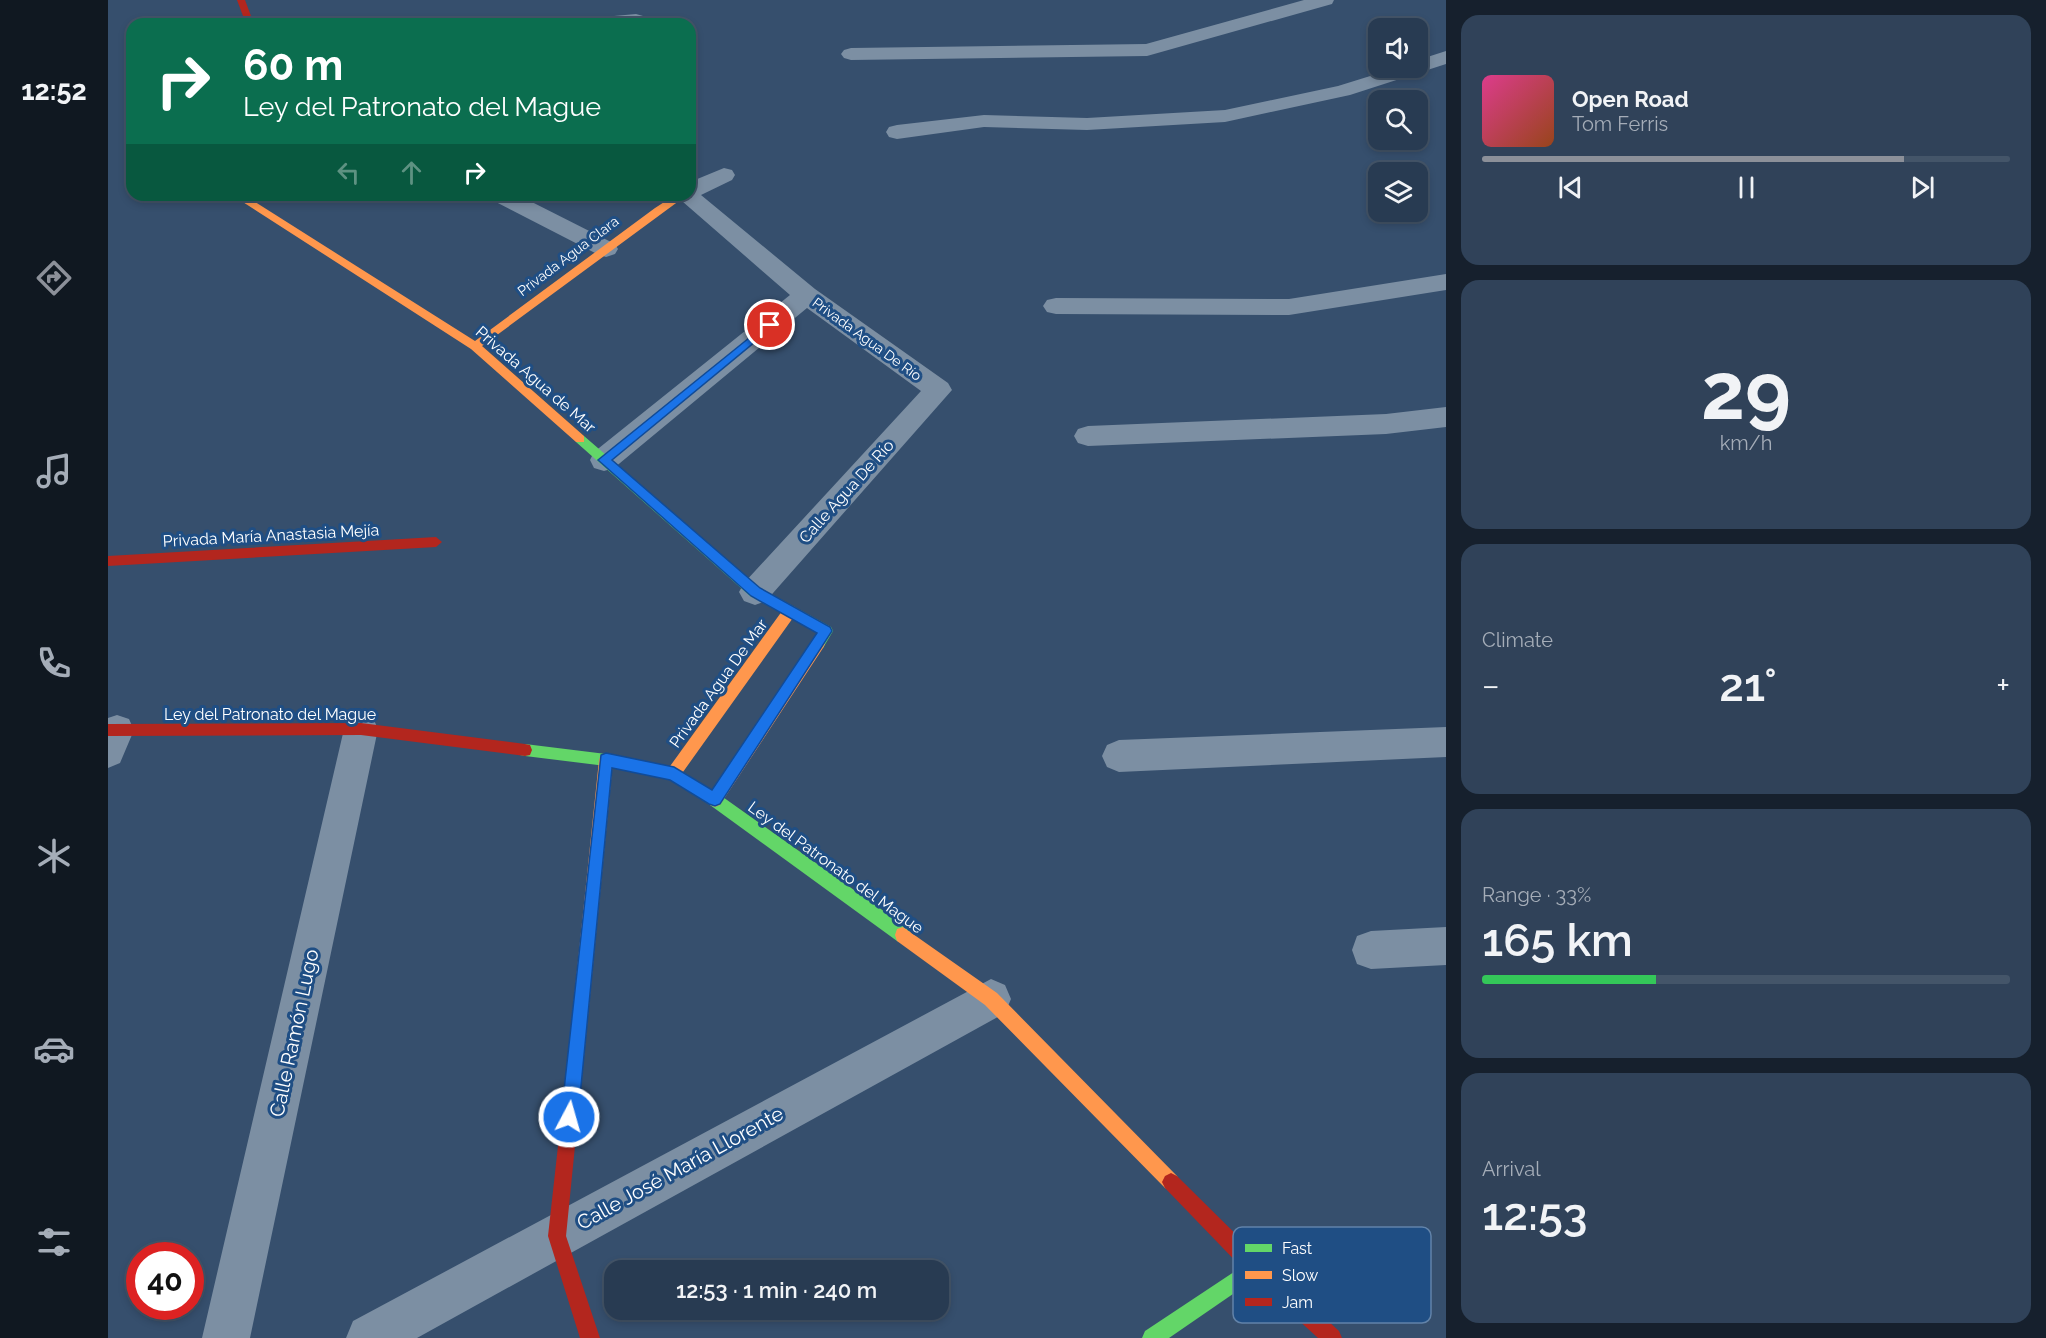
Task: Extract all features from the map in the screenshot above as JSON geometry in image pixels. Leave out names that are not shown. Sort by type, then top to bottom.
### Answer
[{"type":"street","points":[[242,0],[248,18]]},
{"type":"street","points":[[634,0],[636,18]]},
{"type":"street","points":[[851,54],[1147,50],[1325,0]]},
{"type":"street","points":[[1428,63],[1446,57]]},
{"type":"street","points":[[897,132],[984,121],[1087,124],[1225,116],[1343,91],[1383,78]]},
{"type":"street","points":[[696,195],[724,175]]},
{"type":"street","name":"Privada Agua de Mar","points":[[246,201],[475,346],[498,358],[604,460],[755,592],[826,631],[715,800]]},
{"type":"street","points":[[512,201],[606,249]]},
{"type":"street","name":"Privada Agua Clara","points":[[475,346],[606,249],[688,201]]},
{"type":"street","name":"Privada Agua De Río","points":[[688,201],[806,295],[938,390]]},
{"type":"street","points":[[1056,306],[1289,307],[1446,282]]},
{"type":"street","points":[[604,460],[806,295]]},
{"type":"street","name":"Calle Agua De Río","points":[[755,592],[938,390]]},
{"type":"street","points":[[1088,436],[1386,424],[1446,417]]},
{"type":"street","name":"Privada María Anastasia Mejía","points":[[108,561],[436,542]]},
{"type":"street","name":"Privada Agua De Mar","points":[[674,774],[790,611]]},
{"type":"street","name":"Ley del Patronato del Mague","points":[[111,737],[361,729],[606,760],[674,774],[715,800],[991,999],[1233,1245]]},
{"type":"street","name":"Calle Ramón Lugo","points":[[226,1338],[361,729]]},
{"type":"street","points":[[1119,756],[1446,742]]},
{"type":"street","points":[[590,1338],[557,1236],[606,760]]},
{"type":"street","points":[[1371,950],[1446,946]]},
{"type":"street","name":"Calle José María Llorente","points":[[370,1338],[991,999]]},
{"type":"street","points":[[1152,1338],[1233,1282]]},
{"type":"street","name":"Ley del Patronato del Mague","points":[[1314,1323],[1329,1337]]},
{"type":"traffic: fast","points":[[580,439],[755,592],[826,631],[818,644]]},
{"type":"traffic: fast","points":[[525,750],[606,760],[673,774],[715,800],[903,935]]},
{"type":"traffic: fast","points":[[1152,1338],[1233,1282]]},
{"type":"traffic: slow","points":[[246,201],[475,346],[580,439]]},
{"type":"traffic: slow","points":[[475,346],[672,201]]},
{"type":"traffic: slow","points":[[673,774],[790,611]]},
{"type":"traffic: slow","points":[[715,800],[818,644]]},
{"type":"traffic: slow","points":[[576,1056],[606,760]]},
{"type":"traffic: slow","points":[[903,935],[991,999],[1171,1182]]},
{"type":"traffic: jam","points":[[241,0],[248,18]]},
{"type":"traffic: jam","points":[[108,561],[436,542]]},
{"type":"traffic: jam","points":[[108,730],[361,729],[525,750]]},
{"type":"traffic: jam","points":[[576,1056],[557,1236],[590,1338]]},
{"type":"traffic: jam","points":[[1171,1182],[1233,1245]]},
{"type":"traffic: jam","points":[[1316,1323],[1332,1338]]},
{"type":"route","points":[[569,1117],[606,760],[674,774],[715,800],[826,631],[755,592],[604,460],[770,325]]}]
